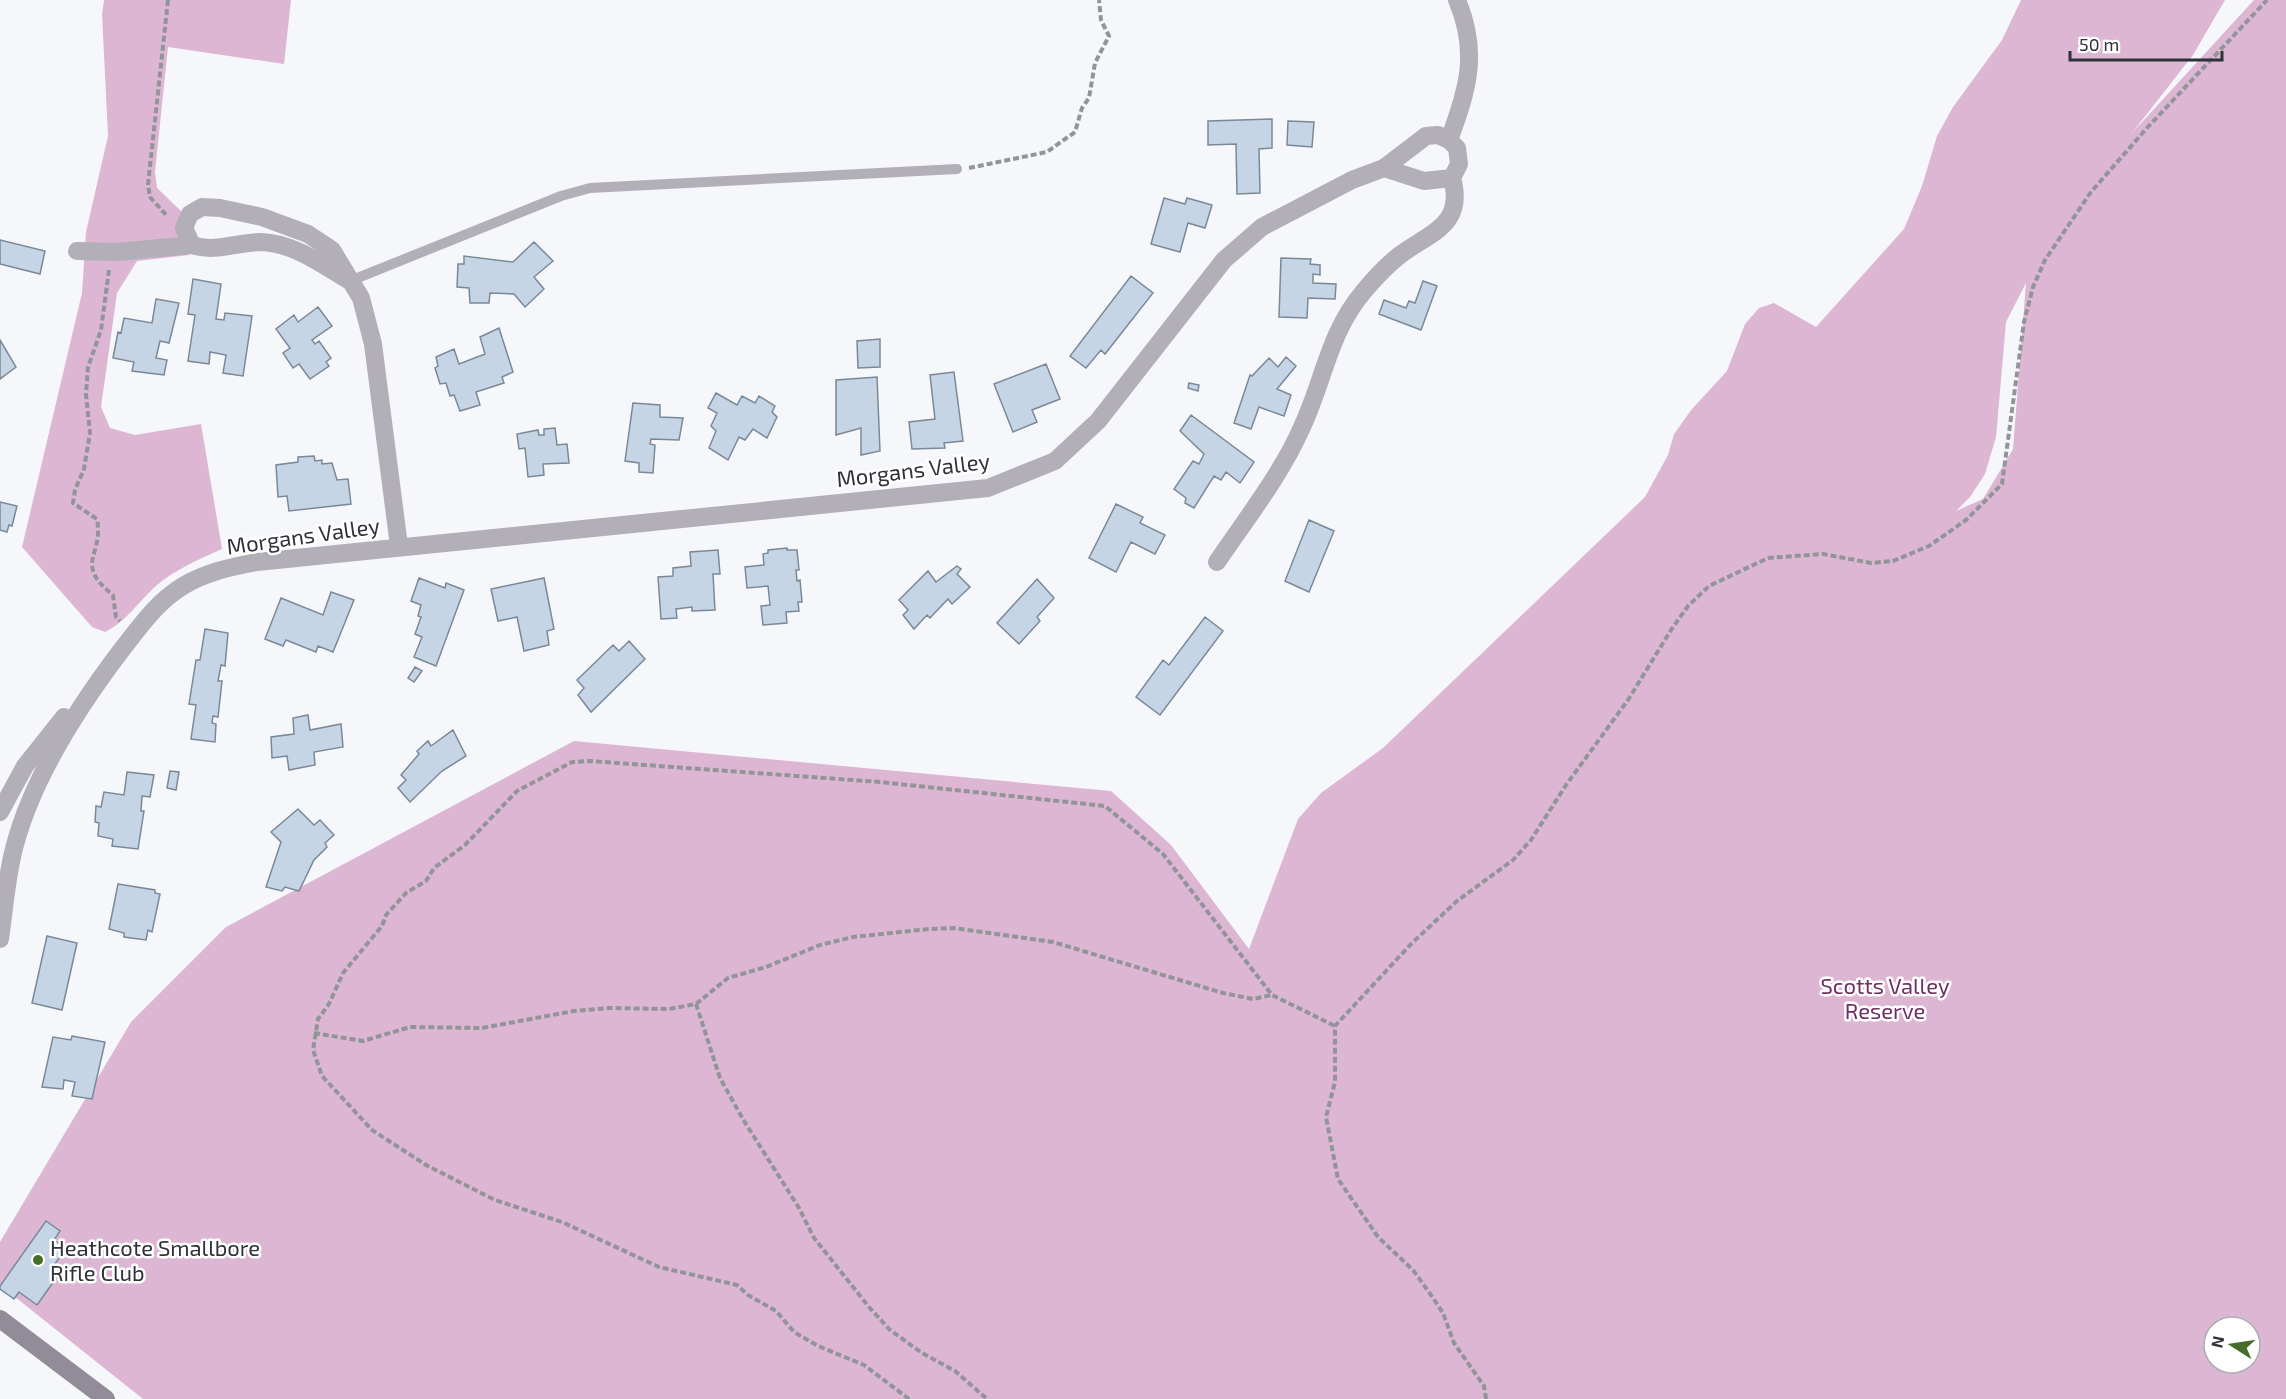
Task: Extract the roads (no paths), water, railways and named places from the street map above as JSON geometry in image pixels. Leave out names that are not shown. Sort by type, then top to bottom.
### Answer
[{"type":"street","points":[[1217,562],[1302,429],[1340,324],[1364,291],[1398,256],[1435,233],[1452,214],[1457,196],[1452,178],[1459,164],[1457,148],[1449,140],[1470,78],[1467,25],[1457,0]]},
{"type":"street","name":"Morgans Valley","points":[[0,812],[25,766],[65,717],[87,695],[134,634],[165,599],[182,586],[216,571],[257,562],[399,546],[988,489],[1055,461],[1098,421],[1224,260],[1262,227],[1352,180],[1384,168],[1426,136],[1438,135],[1449,140]]},
{"type":"street","points":[[1384,168],[1424,181],[1452,178]]},
{"type":"street","name":"Morgans Valley","points":[[192,245],[184,228],[190,214],[202,207],[220,208],[262,217],[308,234],[332,250],[361,298],[373,344],[399,546]]},
{"type":"street","points":[[77,251],[118,252],[192,245],[204,249],[262,242],[301,252],[350,282]]},
{"type":"street","name":"Morgans Valley","points":[[0,939],[6,854],[52,757],[87,695]]},
{"type":"street","points":[[0,1319],[106,1399]]},
{"type":"lane","points":[[350,282],[561,196],[590,188],[957,169]]},
{"type":"place","name":"Heathcote Smallbore Rifle Club","points":[[38,1260]]},
{"type":"park label","name":"Scotts Valley Reserve","points":[[1885,998]]}]
